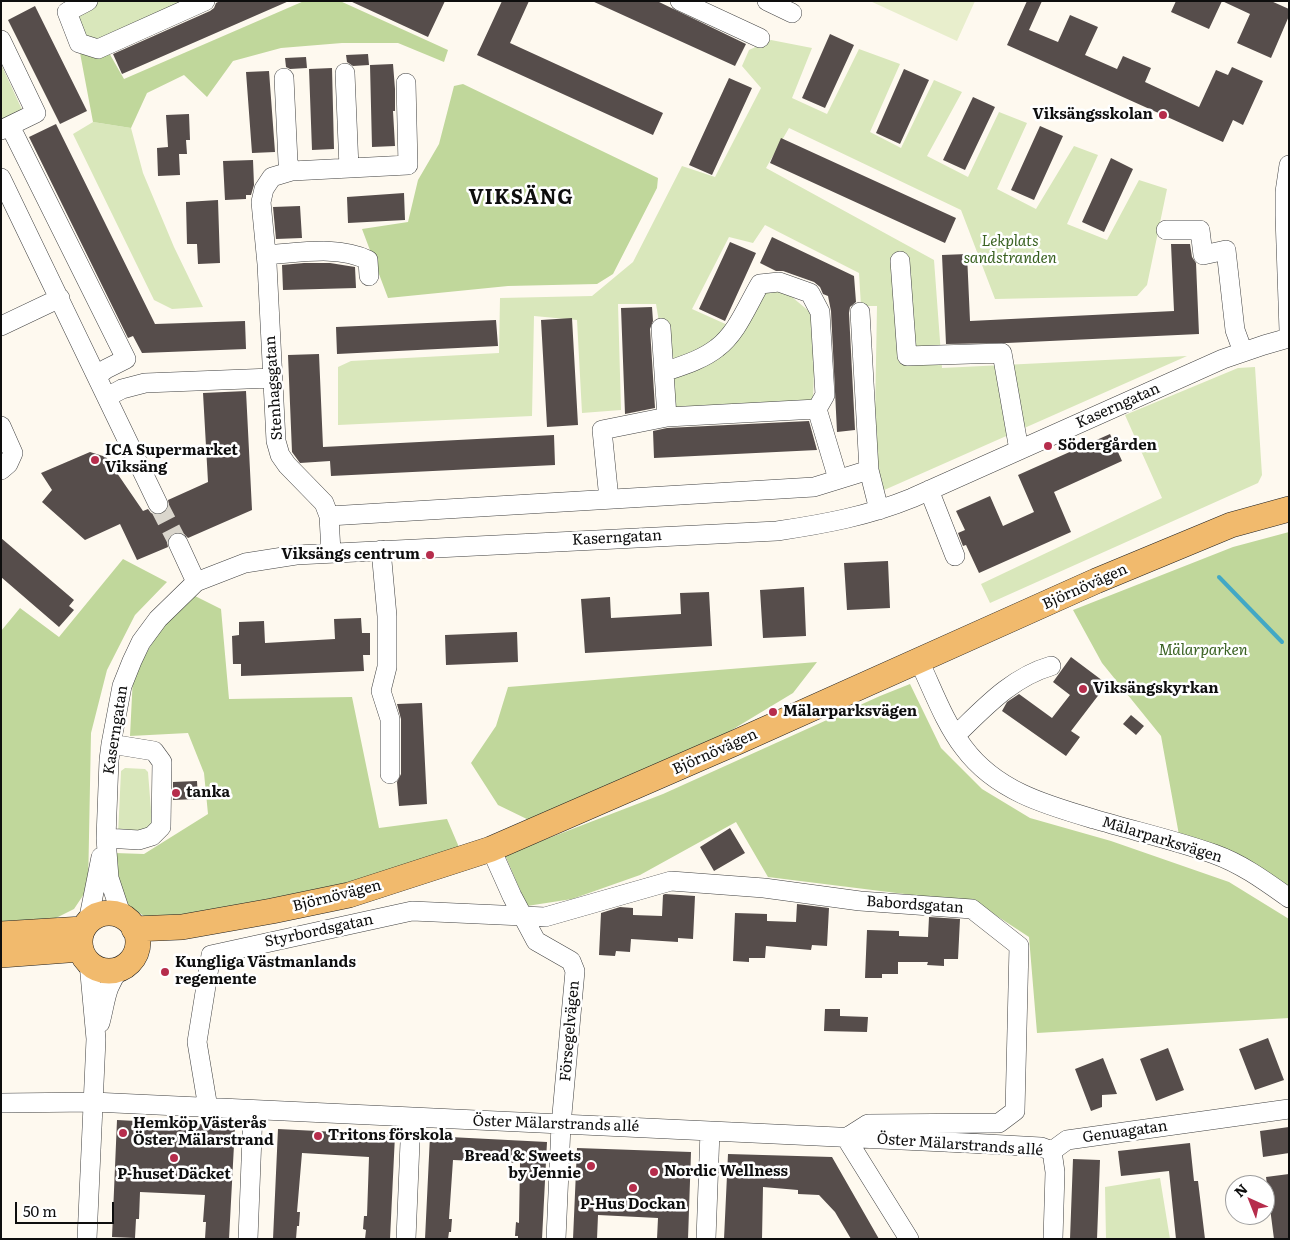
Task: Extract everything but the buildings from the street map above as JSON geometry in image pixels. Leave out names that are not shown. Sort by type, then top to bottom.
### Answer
[{"type":"main road","name":"Björnövägen","points":[[128,923],[182,927],[272,911],[349,895],[491,849],[1096,581],[1231,525],[1289,508]]},
{"type":"main road","points":[[104,914],[114,914],[128,923],[137,938],[137,947],[134,955],[124,966],[103,970],[85,941],[96,917],[104,914]]},
{"type":"main road","name":"Björnövägen","points":[[124,966],[182,927]]},
{"type":"main road","points":[[1,934],[85,941]]},
{"type":"main road","points":[[1,955],[85,941]]},
{"type":"street","points":[[88,1],[67,12],[80,43],[98,49],[205,1]]},
{"type":"street","points":[[680,1],[760,38]]},
{"type":"street","points":[[767,1],[792,13]]},
{"type":"street","points":[[1,40],[36,113],[6,128],[126,359],[97,376]]},
{"type":"street","points":[[345,73],[349,168]]},
{"type":"street","points":[[284,78],[288,162],[292,171]]},
{"type":"street","name":"Stenhagsgatan","points":[[331,552],[329,516],[324,503],[296,476],[280,454],[276,441],[261,202],[264,189],[272,177],[292,171],[408,165],[406,83]]},
{"type":"street","points":[[1289,165],[1284,192],[1284,216],[1289,331]]},
{"type":"street","points":[[1,178],[158,504]]},
{"type":"street","points":[[1166,230],[1200,230],[1203,255],[1226,250],[1234,330],[1243,352]]},
{"type":"street","points":[[266,260],[324,251],[355,254],[368,260],[368,276]]},
{"type":"street","points":[[900,260],[907,356],[1002,353],[1019,450]]},
{"type":"street","points":[[664,372],[688,364],[716,349],[730,335],[760,284],[779,282],[810,293],[820,312],[825,395],[817,409],[838,479]]},
{"type":"street","points":[[1,326],[60,298]]},
{"type":"street","points":[[860,312],[869,470],[879,510]]},
{"type":"street","points":[[661,328],[667,417]]},
{"type":"street","name":"Kaserngatan","points":[[128,923],[109,878],[106,838],[109,760],[122,686],[141,642],[158,619],[196,582],[245,563],[296,555],[777,530],[821,524],[879,510],[1224,359],[1289,338]]},
{"type":"street","points":[[107,397],[145,383],[272,378]]},
{"type":"street","points":[[609,499],[602,430],[667,417],[817,409]]},
{"type":"street","points":[[1,426],[13,453],[8,464],[1,470]]},
{"type":"street","points":[[329,516],[814,487],[869,470]]},
{"type":"street","points":[[928,490],[955,556]]},
{"type":"street","points":[[178,543],[196,582]]},
{"type":"street","points":[[381,550],[387,624],[387,667],[381,691],[390,719],[390,774]]},
{"type":"street","name":"Mälarparksvägen","points":[[919,661],[944,715],[964,748],[992,776],[1026,797],[1044,804],[1215,854],[1250,871],[1289,898]]},
{"type":"street","points":[[956,735],[1004,689],[1037,670],[1051,666]]},
{"type":"street","points":[[106,838],[139,840],[152,836],[161,827],[162,762],[154,751],[111,744]]},
{"type":"street","name":"Kaserngatan","points":[[85,941],[106,838]]},
{"type":"street","name":"Försegelvägen","points":[[491,849],[536,941],[571,961],[575,971],[561,1124],[556,1239]]},
{"type":"street","name":"Babordsgatan","points":[[522,915],[545,917],[671,881],[764,888],[860,901],[972,909],[1019,946],[1015,1111],[999,1123],[868,1124],[846,1138]]},
{"type":"street","name":"Styrbordsgatan","points":[[208,1108],[197,1042],[211,955],[412,911],[522,915]]},
{"type":"street","points":[[85,941],[96,1039],[87,1239]]},
{"type":"street","points":[[96,1039],[106,1001],[107,988],[124,966]]},
{"type":"street","name":"Öster Mälarstrands allé","points":[[1,1103],[93,1102],[1032,1146],[1052,1151]]},
{"type":"street","name":"Genuagatan","points":[[1052,1151],[1067,1140],[1289,1109]]},
{"type":"street","points":[[248,1239],[252,1110]]},
{"type":"street","points":[[406,1239],[411,1118]]},
{"type":"street","points":[[706,1239],[710,1131]]},
{"type":"street","points":[[846,1138],[909,1239]]},
{"type":"street","points":[[1052,1151],[1055,1172],[1054,1239]]},
{"type":"green space","points":[[96,1],[196,1],[98,45],[81,39],[73,14]]},
{"type":"green space","points":[[304,1],[340,1],[448,50],[444,62],[398,43],[342,43],[281,48],[233,61],[207,97],[184,75],[147,93],[131,128],[93,122],[80,53],[108,51],[124,79]]},
{"type":"green space","points":[[870,1],[975,1],[957,41]]},
{"type":"green space","name":"Lekplats sandstranden","points":[[771,40],[812,48],[792,98],[827,114],[859,49],[900,64],[870,132],[901,148],[934,80],[962,92],[927,156],[968,177],[999,112],[1027,123],[997,189],[1036,209],[1074,146],[1098,155],[1067,224],[1107,240],[1139,180],[1167,189],[1147,285],[1137,296],[995,299],[961,210],[789,128],[766,168],[934,260],[942,368],[1187,356],[882,491],[874,472],[877,306],[861,306],[859,273],[765,225],[753,243],[729,237],[692,309],[741,331],[763,288],[786,292],[816,317],[813,399],[804,404],[674,411],[656,304],[618,304],[621,410],[582,413],[577,320],[534,316],[532,416],[338,425],[338,367],[351,361],[499,353],[500,298],[592,296],[633,262],[682,166],[715,177],[761,88],[742,66],[749,50]]},
{"type":"green space","points":[[1,64],[24,114],[1,124]]},
{"type":"green space","points":[[463,84],[658,178],[657,188],[613,274],[597,284],[508,286],[388,298],[362,229],[408,222],[418,180],[439,144],[454,86]]},
{"type":"green space","points":[[93,122],[131,128],[143,173],[174,247],[203,307],[172,309],[154,300],[73,134]]},
{"type":"green space","points":[[1255,367],[1262,475],[1258,483],[990,603],[981,584],[1162,498],[1125,415],[1238,368]]},
{"type":"green space","name":"Mälarparken","points":[[1289,532],[1289,893],[1179,835],[1161,736],[1102,663],[1073,610],[1233,547]]},
{"type":"green space","points":[[123,559],[167,582],[135,615],[107,670],[91,733],[88,888],[74,909],[52,920],[1,921],[1,631],[20,608],[59,637]]},
{"type":"green space","points":[[191,594],[221,609],[229,699],[352,697],[379,828],[447,819],[461,852],[264,908],[168,918],[144,916],[124,903],[118,888],[115,853],[144,854],[208,814],[204,773],[188,733],[130,736],[133,676],[161,628]]},
{"type":"green space","points":[[817,662],[793,693],[697,751],[533,822],[498,805],[471,763],[496,726],[508,687]]},
{"type":"green space","points":[[910,684],[941,748],[982,789],[1030,818],[1111,841],[1229,882],[1289,919],[1289,1018],[1037,1033],[1029,937],[977,903],[768,877],[736,822],[640,875],[572,899],[527,906],[505,855],[663,794]]},
{"type":"green space","points":[[125,768],[145,769],[148,772],[152,823],[147,834],[118,835],[121,771]]},
{"type":"green space","points":[[1160,1178],[1170,1239],[1106,1239],[1105,1187]]},
{"type":"waterway","points":[[1219,577],[1282,642]]},
{"type":"tunnel","points":[[158,504],[178,543]]},
{"type":"place","name":"Viksängsskolan","points":[[1163,115]]},
{"type":"place","name":"Södergården","points":[[1048,446]]},
{"type":"place","name":"ICA Supermarket Viksäng","points":[[95,460]]},
{"type":"place","name":"Viksängs centrum","points":[[430,555]]},
{"type":"place","name":"Viksängskyrkan","points":[[1083,689]]},
{"type":"place","name":"Mälarparksvägen","points":[[773,712]]},
{"type":"place","name":"tanka","points":[[176,793]]},
{"type":"place","name":"Kungliga Västmanlands regemente","points":[[165,972]]},
{"type":"place","name":"Hemköp Västerås Öster Mälarstrand","points":[[123,1133]]},
{"type":"place","name":"Tritons förskola","points":[[318,1136]]},
{"type":"place","name":"P-huset Däcket","points":[[174,1158]]},
{"type":"place","name":"Bread & Sweets by Jennie","points":[[591,1166]]},
{"type":"place","name":"Nordic Wellness","points":[[654,1172]]},
{"type":"place","name":"P-Hus Dockan","points":[[633,1188]]},
{"type":"district","name":"VIKSÄNG","points":[[521,198]]}]
